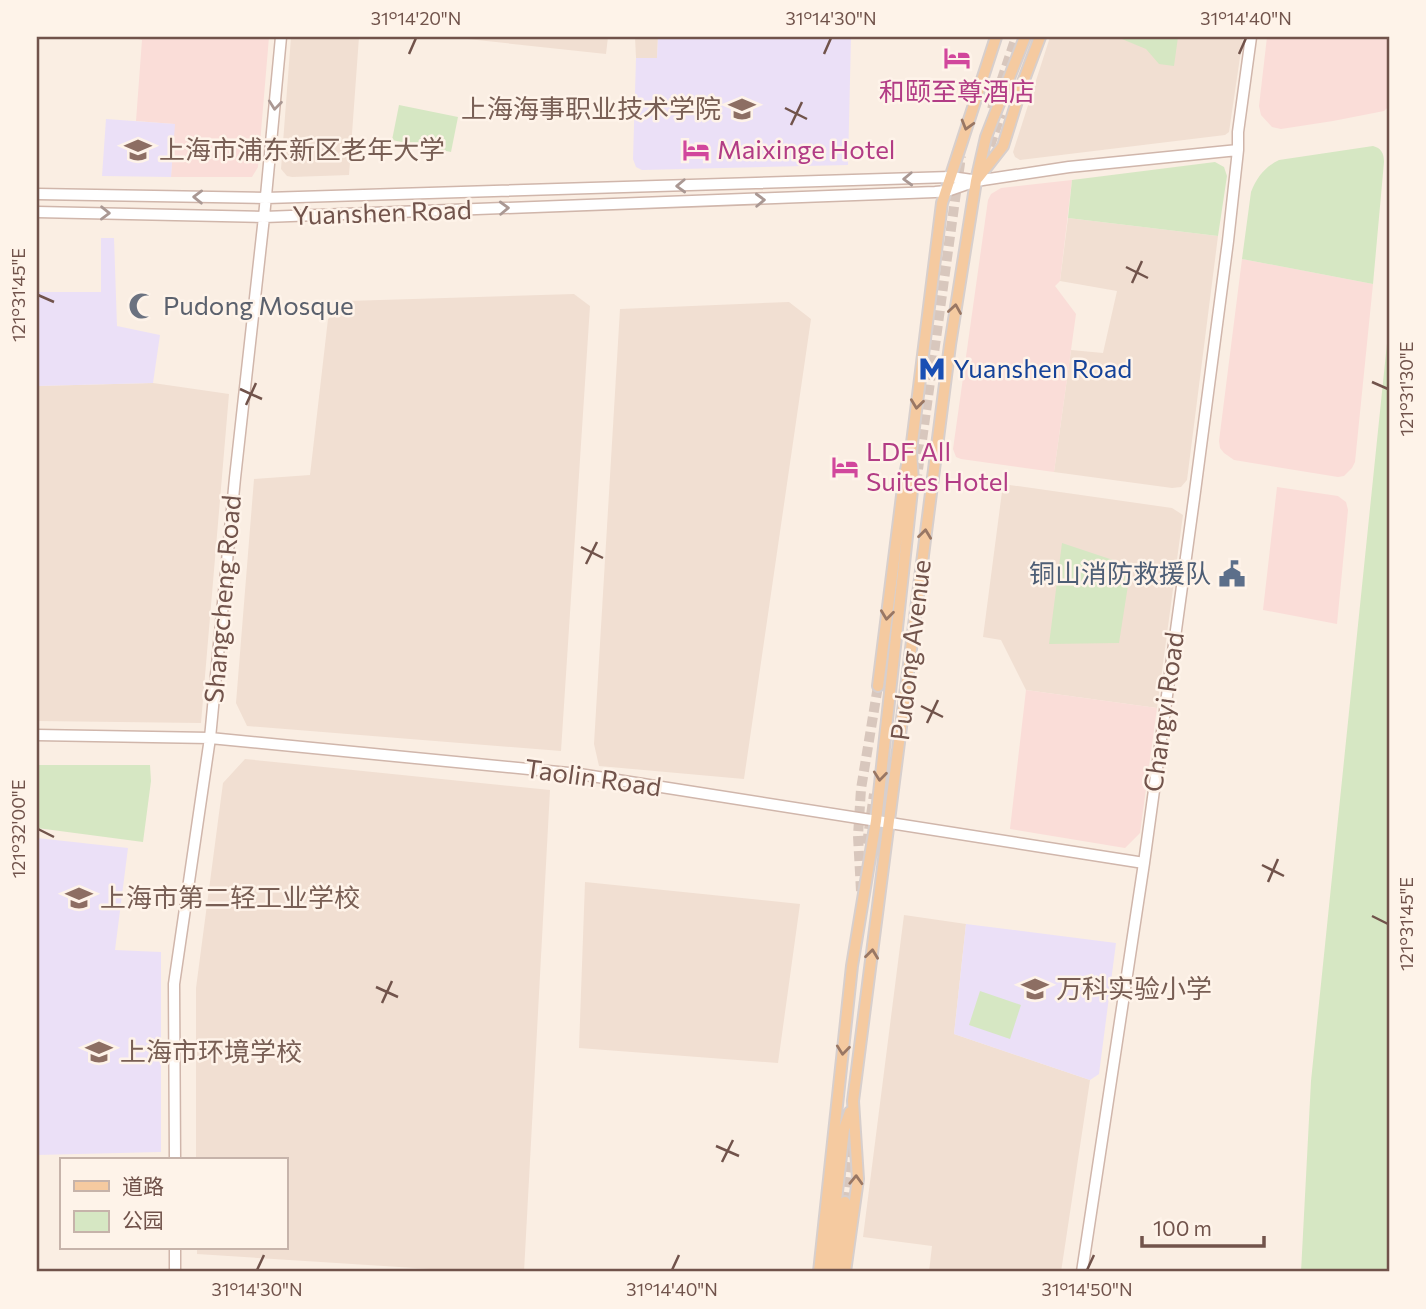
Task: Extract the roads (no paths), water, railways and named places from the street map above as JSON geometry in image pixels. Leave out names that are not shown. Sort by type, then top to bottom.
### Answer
[{"type":"main road","name":"Shangcheng Road","points":[[175,1158],[174,984],[210,738],[234,478],[264,217],[281,37]]},
{"type":"main road","name":"Pudong Avenue","points":[[819,1272],[852,966],[876,821],[913,481],[911,450],[934,255],[942,203],[996,37]]},
{"type":"main road","name":"Pudong Avenue","points":[[845,1272],[858,1179],[853,1101],[950,345],[976,181],[986,137],[1028,37]]},
{"type":"main road","points":[[1001,114],[1028,37]]},
{"type":"main road","points":[[976,181],[1003,146],[1040,37]]},
{"type":"main road","name":"Changyi Road","points":[[1082,1272],[1144,863],[1220,307],[1238,150],[1244,132],[1253,37]]},
{"type":"main road","name":"Yuanshen Road","points":[[37,212],[264,217],[947,191],[976,181],[1069,167],[1238,150]]},
{"type":"main road","name":"Yuanshen Road","points":[[37,194],[266,198],[951,177],[976,181]]},
{"type":"main road","points":[[878,686],[904,480],[911,450]]},
{"type":"main road","points":[[899,516],[906,543]]},
{"type":"main road","name":"Taolin Road","points":[[37,735],[210,738],[579,774],[1144,863]]},
{"type":"main road","points":[[828,1272],[845,1129],[853,1101]]},
{"type":"main road","points":[[837,1272],[845,1202]]},
{"type":"main road","points":[[175,1250],[175,1272]]},
{"type":"tunnel","points":[[992,109],[1016,37]]},
{"type":"tunnel","points":[[985,160],[1001,114]]},
{"type":"tunnel","points":[[916,484],[961,156]]},
{"type":"tunnel","points":[[861,891],[858,836],[861,789],[878,686]]},
{"type":"tunnel","points":[[867,844],[874,794]]},
{"type":"tunnel","points":[[845,1202],[853,1142]]},
{"type":"place","name":"和颐至尊酒店","points":[[957,58]]},
{"type":"place","name":"上海海事职业技术学院","points":[[742,109]]},
{"type":"place","name":"上海市浦东新区老年大学","points":[[138,150]]},
{"type":"place","name":"Maixinge Hotel","points":[[696,150]]},
{"type":"place","name":"Pudong Mosque","points":[[142,306]]},
{"type":"place","name":"Yuanshen Road","points":[[932,369]]},
{"type":"place","name":"LDF All Suites Hotel","points":[[845,467]]},
{"type":"place","name":"铜山消防救援队","points":[[1232,574]]},
{"type":"place","name":"上海市第二轻工业学校","points":[[79,898]]},
{"type":"place","name":"万科实验小学","points":[[1035,989]]},
{"type":"place","name":"上海市环境学校","points":[[99,1052]]}]
